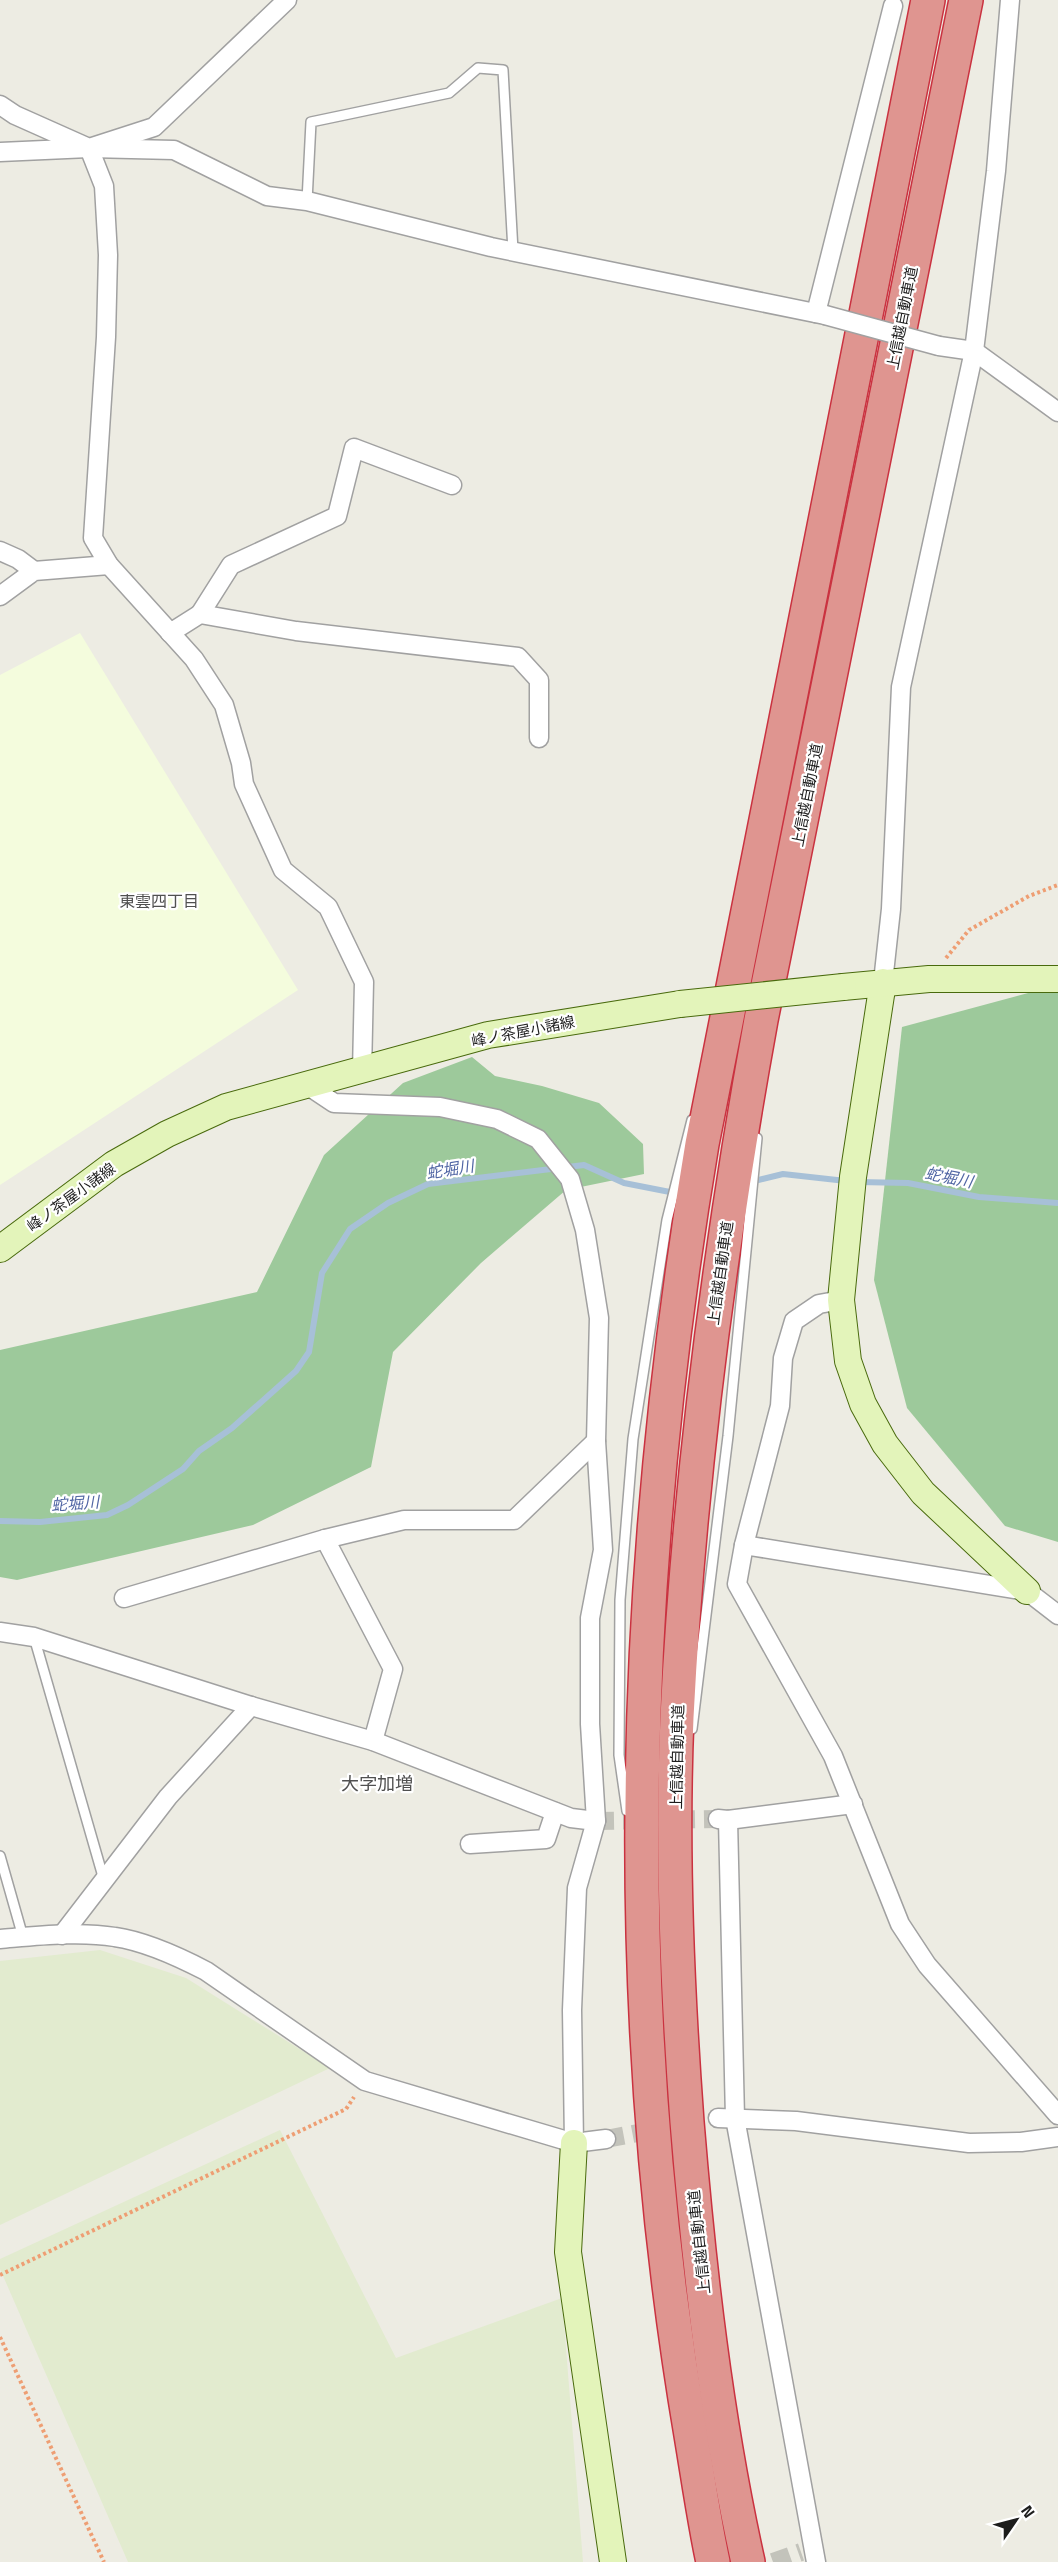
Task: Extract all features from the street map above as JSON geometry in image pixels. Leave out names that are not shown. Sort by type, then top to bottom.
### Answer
[{"type":"highway","points":[[713,2562],[683,2387],[661,2230],[649,2063],[641,1899],[642,1731],[650,1570],[677,1226],[694,1132],[725,1025],[928,0]]},
{"type":"highway","name":"上信越自動車道","points":[[748,2562],[716,2380],[695,2226],[682,2057],[674,1890],[677,1719],[687,1570],[704,1398],[751,1142],[761,1020],[966,0]]},
{"type":"main road","name":"峰ノ茶屋小諸線","points":[[0,1249],[114,1164],[167,1134],[225,1107],[488,1035],[680,1004],[884,982],[1058,979]]},
{"type":"main road","points":[[884,982],[853,1177],[841,1300],[848,1361],[863,1404],[885,1444],[923,1493],[1027,1591]]},
{"type":"main road","points":[[574,2143],[568,2252],[613,2562]]},
{"type":"street","points":[[0,105],[15,115],[89,148],[154,127],[287,0]]},
{"type":"street","points":[[884,982],[891,909],[901,687],[974,351],[996,171],[1010,0]]},
{"type":"street","points":[[820,314],[893,6]]},
{"type":"street","points":[[89,148],[104,186],[108,255],[106,337],[93,538],[109,565],[194,659],[224,705],[241,763],[244,784],[283,870],[328,907],[364,982],[362,1071]]},
{"type":"street","points":[[0,152],[89,148],[174,150],[267,196],[307,201],[513,251],[820,314],[939,346],[974,351],[1058,412]]},
{"type":"street","points":[[170,633],[200,614],[231,565],[337,516],[354,448],[452,485]]},
{"type":"street","points":[[0,551],[18,558],[34,571]]},
{"type":"street","points":[[0,596],[34,571],[109,565]]},
{"type":"street","points":[[200,614],[296,631],[518,657],[538,681],[539,738]]},
{"type":"street","points":[[307,1085],[334,1103],[440,1107],[497,1119],[538,1139],[570,1179],[585,1230],[599,1318],[596,1441],[603,1550],[590,1618],[590,1724],[596,1821],[577,1888],[572,2010],[574,2143]]},
{"type":"street","points":[[841,1300],[819,1304],[794,1321],[783,1358],[780,1406],[744,1545],[737,1584],[833,1756],[900,1924],[927,1965],[1058,2115]]},
{"type":"street","points":[[124,1598],[325,1539],[404,1520],[514,1521],[596,1441]]},
{"type":"street","points":[[325,1539],[393,1669],[372,1741]]},
{"type":"street","points":[[744,1545],[1027,1591],[1058,1615]]},
{"type":"street","points":[[0,1632],[33,1637],[251,1706],[372,1741],[571,1818],[596,1821]]},
{"type":"street","points":[[62,1935],[168,1797],[251,1706]]},
{"type":"street","points":[[810,2555],[727,2118],[722,1819],[853,1804]]},
{"type":"street","points":[[470,1844],[546,1839],[555,1812]]},
{"type":"street","points":[[0,1939],[62,1935],[116,1937],[182,1959],[206,1971],[365,2081],[574,2143],[606,2139]]},
{"type":"street","points":[[727,2118],[807,2122],[969,2143],[1021,2142],[1058,2138]]},
{"type":"lane","points":[[307,201],[311,122],[449,93],[478,68],[503,70],[513,251]]},
{"type":"lane","points":[[774,1012],[793,862]]},
{"type":"lane","points":[[701,1092],[725,1025]]},
{"type":"lane","points":[[629,1821],[618,1755],[620,1600],[633,1440],[677,1226]]},
{"type":"lane","points":[[691,1738],[728,1436],[736,1233]]},
{"type":"lane","points":[[33,1637],[104,1880]]},
{"type":"lane","points":[[674,1890],[686,1785]]},
{"type":"lane","points":[[633,1844],[641,1899]]},
{"type":"lane","points":[[0,1856],[23,1937]]},
{"type":"path","points":[[929,980],[969,930],[1029,897],[1058,885]]},
{"type":"path","points":[[0,2275],[346,2109],[365,2081]]},
{"type":"path","points":[[0,2337],[105,2562]]},
{"type":"shaded area","points":[[80,633],[298,990],[0,1185],[0,675]]},
{"type":"shaded area","points":[[100,1950],[186,1978],[330,2068],[0,2225],[0,1961]]},
{"type":"shaded area","points":[[280,2130],[396,2358],[562,2298],[583,2562],[128,2562],[0,2269],[0,2259]]},
{"type":"green space","points":[[1058,985],[1058,1542],[1005,1526],[907,1408],[874,1280],[902,1027]]},
{"type":"green space","points":[[472,1057],[495,1076],[542,1086],[599,1103],[643,1144],[644,1174],[566,1190],[481,1263],[393,1352],[371,1467],[253,1525],[17,1580],[0,1577],[0,1350],[257,1292],[324,1155],[403,1083]]},
{"type":"waterway","name":"蛇堀川","points":[[0,1521],[40,1522],[107,1515],[128,1505],[183,1469],[199,1451],[232,1428],[296,1371],[309,1352],[322,1273],[350,1229],[388,1203],[428,1184],[584,1165],[624,1183],[675,1193]]},
{"type":"waterway","name":"蛇堀川","points":[[750,1182],[783,1174],[846,1181]]},
{"type":"waterway","name":"蛇堀川","points":[[859,1182],[908,1183],[979,1197],[1058,1203]]},
{"type":"tunnel","points":[[596,1821],[717,1819]]},
{"type":"tunnel","points":[[606,2139],[718,2118]]},
{"type":"tunnel","points":[[773,2562],[801,2552]]},
{"type":"district","name":"東雲四丁目","points":[[159,901]]},
{"type":"district","name":"大字加増","points":[[377,1783]]}]
